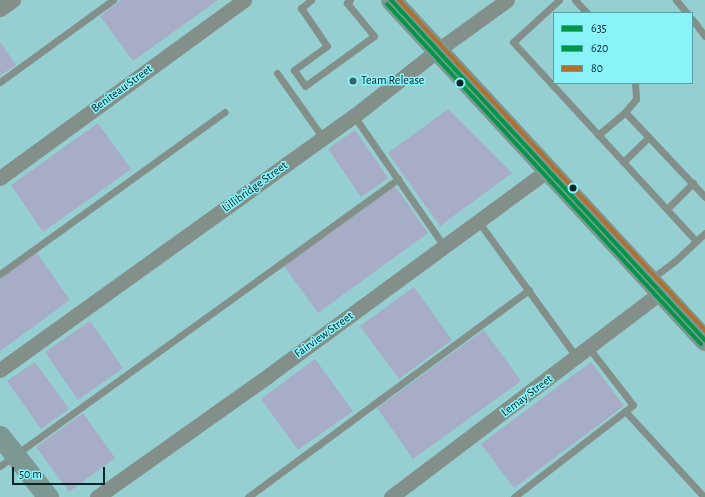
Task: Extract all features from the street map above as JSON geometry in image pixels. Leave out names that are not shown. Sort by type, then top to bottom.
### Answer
[{"type":"main road","points":[[391,0],[705,340]]},
{"type":"main road","points":[[0,436],[8,460],[48,497]]},
{"type":"street","points":[[0,9],[13,0]]},
{"type":"street","name":"Beniteau Street","points":[[0,178],[244,0]]},
{"type":"street","name":"Lillibridge Street","points":[[0,370],[354,116],[438,50],[507,0]]},
{"type":"street","name":"Fairview Street","points":[[97,497],[548,170]]},
{"type":"street","name":"Lemay Street","points":[[391,497],[577,358],[655,286]]},
{"type":"lane","points":[[0,82],[113,0]]},
{"type":"lane","points":[[311,0],[301,8],[327,46],[294,70],[305,86],[374,36],[347,3],[350,0]]},
{"type":"lane","points":[[559,0],[513,42],[696,241]]},
{"type":"lane","points":[[575,0],[587,12]]},
{"type":"lane","points":[[676,0],[686,12]]},
{"type":"lane","points":[[693,20],[705,36]]},
{"type":"lane","points":[[277,73],[323,138]]},
{"type":"lane","points":[[598,135],[625,112],[636,99],[635,84]]},
{"type":"lane","points":[[0,274],[224,112]]},
{"type":"lane","points":[[625,112],[705,197]]},
{"type":"lane","points":[[354,116],[444,246]]},
{"type":"lane","points":[[623,162],[648,138]]},
{"type":"lane","points":[[8,460],[398,179]]},
{"type":"lane","points":[[667,209],[693,183]]},
{"type":"lane","points":[[478,221],[577,358]]},
{"type":"lane","points":[[655,286],[675,261],[705,233]]},
{"type":"lane","points":[[248,497],[529,290]]},
{"type":"lane","points":[[514,497],[633,405],[589,348]]},
{"type":"lane","points":[[625,411],[704,497]]},
{"type":"shaded area","points":[[121,0],[218,0],[133,61],[100,16]]},
{"type":"shaded area","points":[[0,42],[16,65],[0,76]]},
{"type":"shaded area","points":[[448,109],[512,173],[440,226],[388,153]]},
{"type":"shaded area","points":[[98,123],[131,169],[43,232],[11,185]]},
{"type":"shaded area","points":[[355,130],[388,178],[361,197],[328,149]]},
{"type":"shaded area","points":[[395,186],[428,233],[318,313],[284,266]]},
{"type":"shaded area","points":[[36,252],[70,300],[0,351],[0,279]]},
{"type":"shaded area","points":[[414,287],[452,340],[399,379],[360,326]]},
{"type":"shaded area","points":[[90,321],[123,368],[78,400],[45,352]]},
{"type":"shaded area","points":[[484,330],[521,381],[413,459],[377,408]]},
{"type":"shaded area","points":[[315,359],[353,411],[298,450],[261,399]]},
{"type":"shaded area","points":[[35,362],[69,409],[41,429],[7,381]]},
{"type":"shaded area","points":[[591,362],[624,406],[514,488],[481,444]]},
{"type":"shaded area","points":[[83,413],[115,458],[69,492],[36,447]]},
{"type":"transit line","name":"635","points":[[391,0],[705,340]]},
{"type":"transit line","name":"80","points":[[399,0],[705,331]]},
{"type":"transit line","name":"620","points":[[387,4],[701,344]]},
{"type":"place","name":"Team Release","points":[[353,81]]}]
